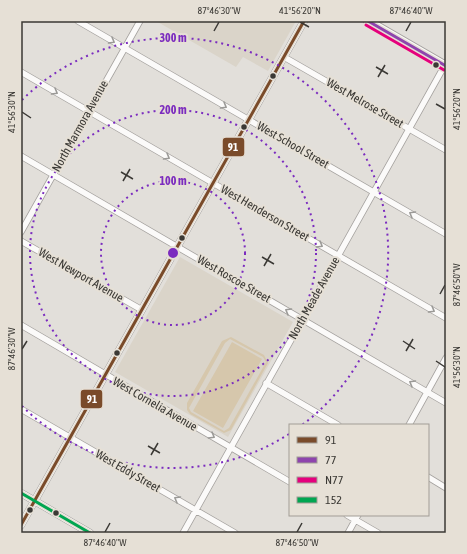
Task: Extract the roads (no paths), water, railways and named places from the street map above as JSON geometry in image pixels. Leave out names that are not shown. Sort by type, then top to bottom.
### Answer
[{"type":"main road","points":[[368,21],[446,65]]},
{"type":"street","name":"West School Street","points":[[78,21],[446,234]]},
{"type":"street","name":"North Marmora Avenue","points":[[21,232],[140,21]]},
{"type":"street","points":[[21,525],[304,21]]},
{"type":"street","name":"West Melrose Street","points":[[284,57],[446,150]]},
{"type":"street","name":"North Meade Avenue","points":[[182,533],[446,65]]},
{"type":"street","name":"West Henderson Street","points":[[21,72],[446,318]]},
{"type":"street","name":"West Roscoe Street","points":[[21,156],[446,403]]},
{"type":"street","name":"West Newport Avenue","points":[[21,240],[142,310]]},
{"type":"street","name":"West Cornelia Avenue","points":[[21,325],[289,481]]},
{"type":"street","points":[[409,424],[446,358]]},
{"type":"street","points":[[266,383],[336,424]]},
{"type":"street","name":"West Eddy Street","points":[[21,408],[235,533]]},
{"type":"street","points":[[429,478],[446,488]]},
{"type":"street","points":[[21,493],[90,533]]},
{"type":"street","points":[[348,533],[357,517],[378,533]]}]
